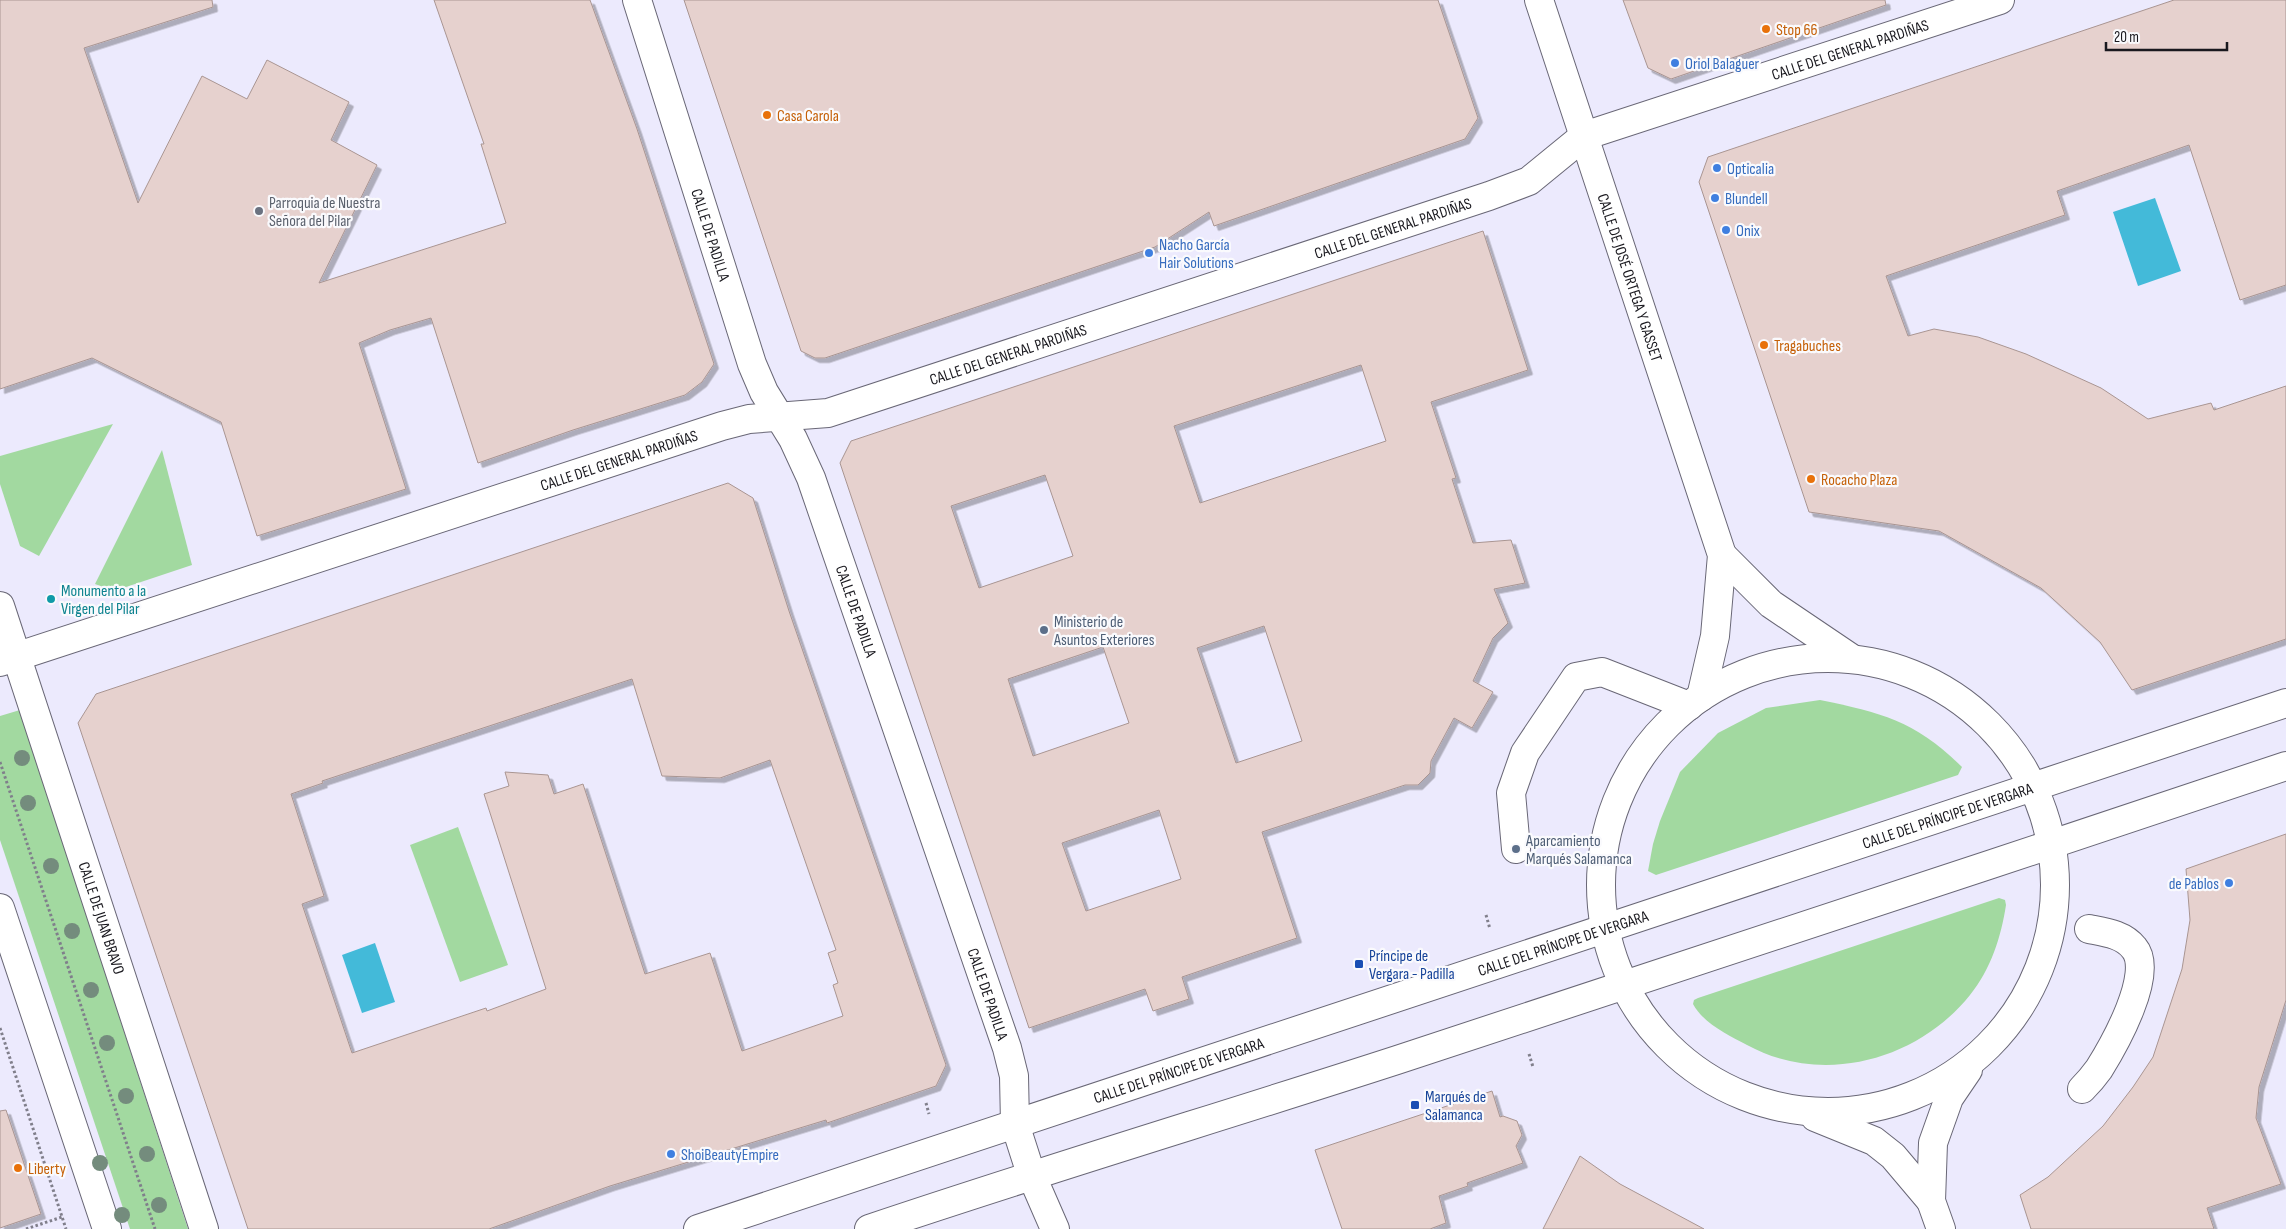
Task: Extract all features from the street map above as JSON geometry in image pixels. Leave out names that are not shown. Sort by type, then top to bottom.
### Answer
[{"type":"street","name":"CALLE DE PADILLA","points":[[637,0],[752,364],[764,392],[793,439],[811,478],[1003,1039],[1014,1076],[1015,1124],[1031,1174],[1055,1229]]},
{"type":"street","name":"CALLE DE JOSÉ ORTEGA Y GASSET","points":[[1539,0],[1722,555],[1715,636],[1695,701]]},
{"type":"street","name":"CALLE DEL GENERAL PARDIÑAS","points":[[9,660],[722,426],[749,419],[828,413],[1489,196],[1528,181],[1584,136],[2000,0]]},
{"type":"street","name":"CALLE DE JOSÉ ORTEGA Y GASSET","points":[[1722,555],[1771,604],[1851,658]]},
{"type":"street","name":"CALLE DE JUAN BRAVO","points":[[0,606],[9,660],[204,1229]]},
{"type":"street","points":[[1802,1111],[1848,1112],[1918,1093],[1936,1086],[1974,1060],[2003,1032],[2021,1005],[2042,962],[2054,921],[2056,883],[2051,846],[2044,815],[2033,787],[2002,741],[1977,713],[1939,686],[1896,668],[1851,658],[1811,658],[1772,664],[1735,677],[1695,701],[1660,731],[1629,775],[1609,824],[1601,876],[1606,929],[1613,958],[1625,985],[1655,1032],[1698,1071],[1747,1098],[1802,1111],[1874,1141],[1893,1156],[1931,1201],[1941,1229]]},
{"type":"street","points":[[1516,849],[1511,793],[1525,753],[1576,677],[1602,672],[1695,701]]},
{"type":"street","name":"CALLE DEL PRÍNCIPE DE VERGARA","points":[[698,1229],[2286,704]]},
{"type":"street","points":[[869,1229],[1031,1174],[1388,1063],[2051,846],[2286,766]]},
{"type":"street","points":[[0,908],[108,1229]]},
{"type":"street","points":[[2082,1089],[2098,1071],[2119,1032],[2135,998],[2141,964],[2135,948],[2116,935],[2089,929]]},
{"type":"street","points":[[1931,1201],[1932,1143],[1948,1098],[1974,1060]]},
{"type":"path","points":[[0,762],[155,1229]]},
{"type":"path","points":[[0,1028],[66,1229]]},
{"type":"path","points":[[26,1229],[62,1217]]},
{"type":"green space","points":[[113,424],[39,556],[20,546],[0,484],[0,456]]},
{"type":"green space","points":[[162,450],[192,565],[114,591],[95,584]]},
{"type":"green space","points":[[1820,700],[1862,709],[1897,721],[1913,729],[1945,751],[1962,767],[1958,775],[1656,875],[1648,871],[1660,821],[1680,772],[1718,733],[1766,708]]},
{"type":"green space","points":[[20,710],[188,1229],[130,1229],[0,840],[0,716]]},
{"type":"green space","points":[[458,827],[508,965],[460,982],[410,845]]},
{"type":"green space","points":[[1999,898],[2005,900],[2006,905],[2001,929],[1989,964],[1977,985],[1948,1018],[1923,1036],[1896,1051],[1867,1060],[1837,1065],[1806,1064],[1776,1057],[1747,1045],[1709,1023],[1693,1004],[1694,1000],[1698,998]]},
{"type":"water","points":[[2155,198],[2181,271],[2138,286],[2113,212]]},
{"type":"water","points":[[375,943],[395,1002],[362,1013],[342,955]]},
{"type":"building","points":[[0,0],[212,0],[213,7],[84,48],[138,203],[202,76],[247,99],[267,60],[349,102],[331,140],[377,165],[319,283],[506,223],[481,144],[484,144],[434,0],[590,0],[637,129],[714,364],[702,382],[685,395],[573,430],[478,463],[431,318],[390,330],[359,343],[406,489],[257,536],[221,422],[92,358],[0,389]]},
{"type":"building","points":[[684,0],[1438,0],[1478,118],[1465,139],[1214,226],[1209,212],[1155,247],[825,358],[815,358],[801,351]]},
{"type":"building","points":[[1623,0],[1885,0],[1886,5],[1671,79],[1648,68]]},
{"type":"building","points":[[2174,0],[2286,0],[2286,285],[2240,300],[2189,145],[2057,191],[2065,215],[1886,276],[1908,336],[1934,329],[1978,337],[2026,354],[2101,388],[2148,419],[2211,403],[2214,410],[2286,386],[2286,639],[2132,690],[2100,642],[2041,588],[1939,531],[1809,512],[1699,182],[1708,157]]},
{"type":"building","name":"Ministerio de Asuntos Exteriores","points":[[1483,231],[1528,370],[1431,402],[1456,478],[1452,479],[1473,543],[1511,540],[1525,583],[1494,589],[1508,623],[1493,638],[1473,681],[1493,692],[1472,728],[1454,718],[1431,761],[1430,773],[1418,785],[1405,785],[1262,832],[1297,938],[1182,977],[1189,999],[1153,1011],[1145,989],[1029,1028],[840,463],[851,441]],"holes":[[[1361,365],[1386,441],[1200,503],[1174,426]],[[1045,475],[1073,556],[979,588],[951,506]],[[1264,626],[1302,741],[1236,763],[1197,648]],[[1103,647],[1129,723],[1033,756],[1008,679]],[[1159,810],[1181,879],[1086,911],[1062,843]]]},
{"type":"building","points":[[728,483],[753,498],[789,611],[946,1065],[936,1086],[827,1123],[826,1120],[610,1186],[489,1229],[248,1229],[78,723],[96,694]],"holes":[[[632,679],[662,776],[720,778],[770,760],[836,950],[828,953],[838,983],[833,985],[843,1016],[742,1051],[710,953],[645,974],[583,784],[554,794],[548,775],[505,772],[509,786],[484,794],[546,989],[487,1011],[486,1008],[352,1053],[302,904],[324,896],[291,794],[323,783],[322,781]]]},
{"type":"building","points":[[2286,834],[2286,1000],[2259,1087],[2256,1118],[2281,1184],[2207,1208],[2214,1229],[2031,1229],[2020,1195],[2048,1177],[2103,1126],[2153,1057],[2182,969],[2190,920],[2186,869]]},
{"type":"building","points":[[1492,1091],[1500,1117],[1503,1116],[1517,1121],[1522,1135],[1516,1146],[1523,1163],[1467,1183],[1468,1186],[1439,1196],[1446,1223],[1430,1229],[1342,1229],[1315,1150]]},
{"type":"building","points":[[6,1110],[41,1214],[0,1228],[0,1111]]},
{"type":"building","points":[[1580,1156],[1620,1184],[1704,1229],[1543,1229]]},
{"type":"place","name":"Stop 66","points":[[1766,29]]},
{"type":"place","name":"Oriol Balaguer","points":[[1675,63]]},
{"type":"place","name":"Casa Carola","points":[[767,115]]},
{"type":"place","name":"Opticalia","points":[[1717,168]]},
{"type":"place","name":"Blundell","points":[[1715,198]]},
{"type":"place","name":"Parroquia de Nuestra Señora del Pilar","points":[[259,211]]},
{"type":"place","name":"Onix","points":[[1726,230]]},
{"type":"place","name":"Nacho García Hair Solutions","points":[[1149,253]]},
{"type":"place","name":"Tragabuches","points":[[1764,345]]},
{"type":"place","name":"Rocacho Plaza","points":[[1811,479]]},
{"type":"place","name":"Monumento a la Virgen del Pilar","points":[[51,599]]},
{"type":"place","name":"Ministerio de Asuntos Exteriores","points":[[1044,630]]},
{"type":"place","name":"Aparcamiento Marqués Salamanca","points":[[1516,849]]},
{"type":"place","name":"de Pablos","points":[[2229,883]]},
{"type":"place","name":"Príncipe de Vergara - Padilla","points":[[1359,964]]},
{"type":"place","name":"Marqués de Salamanca","points":[[1415,1105]]},
{"type":"place","name":"ShoiBeautyEmpire","points":[[671,1154]]},
{"type":"place","name":"Liberty","points":[[18,1168]]}]
